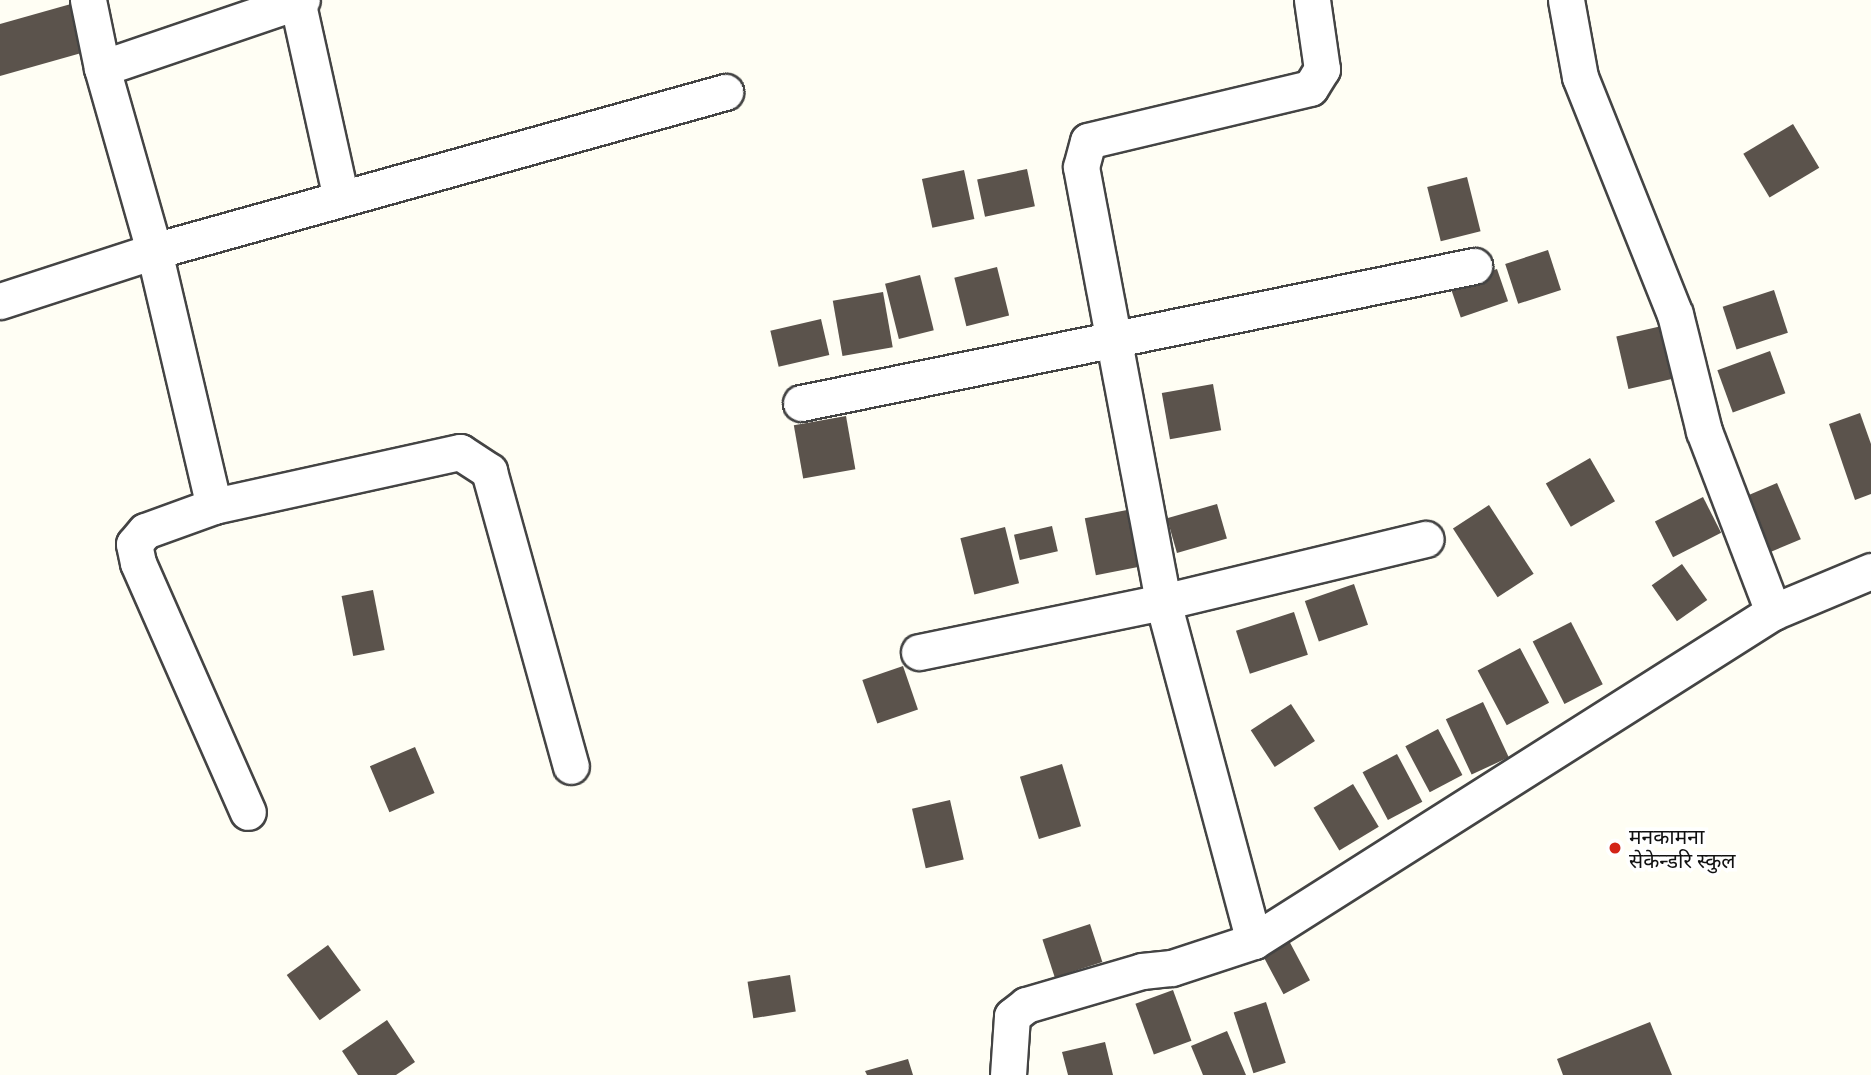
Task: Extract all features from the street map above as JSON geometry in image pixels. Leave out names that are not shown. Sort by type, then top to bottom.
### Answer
[{"type":"street","points":[[88,0],[102,68],[154,251],[214,506]]},
{"type":"street","points":[[102,68],[299,0],[341,198]]},
{"type":"street","points":[[1254,941],[1163,601],[1081,167],[1088,141],[1310,88],[1322,69],[1312,0]]},
{"type":"street","points":[[1566,0],[1580,78],[1675,314],[1704,431],[1773,612]]},
{"type":"street","points":[[0,301],[154,251],[724,92]]},
{"type":"street","points":[[801,403],[1114,343],[1474,267]]},
{"type":"street","points":[[248,812],[138,563],[134,544],[145,531],[214,506],[460,452],[489,471],[571,766]]},
{"type":"street","points":[[919,652],[1163,601],[1426,539]]},
{"type":"street","points":[[1008,1075],[1012,1016],[1026,1005],[1142,971],[1206,959],[1254,941],[1773,612],[1871,571]]},
{"type":"building","points":[[78,2],[92,50],[0,76],[0,24]]},
{"type":"building","points":[[1793,124],[1819,168],[1770,198],[1743,154]]},
{"type":"building","points":[[1027,169],[1035,206],[985,217],[977,180]]},
{"type":"building","points":[[964,170],[974,219],[932,228],[922,179]]},
{"type":"building","points":[[1467,177],[1481,231],[1441,241],[1427,187]]},
{"type":"building","points":[[1548,250],[1561,290],[1518,304],[1505,264]]},
{"type":"building","points":[[997,267],[1009,316],[966,326],[954,278]]},
{"type":"building","points":[[1497,269],[1508,301],[1461,317],[1450,285]]},
{"type":"building","points":[[920,275],[934,330],[899,339],[885,284]]},
{"type":"building","points":[[1774,290],[1788,333],[1737,349],[1723,307]]},
{"type":"building","points":[[883,292],[893,347],[842,356],[833,301]]},
{"type":"building","points":[[821,319],[829,355],[779,367],[770,331]]},
{"type":"building","points":[[1666,325],[1678,378],[1628,389],[1616,336]]},
{"type":"building","points":[[1770,351],[1785,393],[1733,412],[1717,370]]},
{"type":"building","points":[[1213,384],[1221,430],[1170,439],[1162,393]]},
{"type":"building","points":[[1860,413],[1871,444],[1871,494],[1855,500],[1829,424]]},
{"type":"building","points":[[846,416],[855,469],[803,478],[794,425]]},
{"type":"building","points":[[1590,458],[1615,501],[1571,527],[1546,484]]},
{"type":"building","points":[[1777,483],[1801,539],[1760,556],[1736,500]]},
{"type":"building","points":[[1703,497],[1721,533],[1673,557],[1655,522]]},
{"type":"building","points":[[1217,504],[1227,539],[1177,553],[1167,518]]},
{"type":"building","points":[[1489,505],[1534,574],[1498,597],[1453,528]]},
{"type":"building","points":[[1127,510],[1138,567],[1096,575],[1085,518]]},
{"type":"building","points":[[1052,526],[1058,551],[1020,560],[1014,535]]},
{"type":"building","points":[[1005,527],[1019,583],[974,594],[960,538]]},
{"type":"building","points":[[1682,564],[1707,600],[1677,621],[1652,585]]},
{"type":"building","points":[[1354,584],[1368,625],[1319,642],[1305,601]]},
{"type":"building","points":[[373,590],[385,650],[353,656],[342,596]]},
{"type":"building","points":[[1294,612],[1308,655],[1250,674],[1236,631]]},
{"type":"building","points":[[1571,622],[1603,684],[1564,704],[1533,642]]},
{"type":"building","points":[[1520,648],[1549,703],[1507,725],[1478,671]]},
{"type":"building","points":[[903,666],[918,709],[877,723],[862,680]]},
{"type":"building","points":[[1483,702],[1509,757],[1472,775],[1446,719]]},
{"type":"building","points":[[1291,704],[1315,741],[1275,767],[1251,730]]},
{"type":"building","points":[[1438,729],[1462,775],[1430,792],[1405,746]]},
{"type":"building","points":[[415,747],[435,793],[389,812],[370,766]]},
{"type":"building","points":[[1397,754],[1422,802],[1388,820],[1363,772]]},
{"type":"building","points":[[1062,764],[1081,826],[1039,839],[1020,777]]},
{"type":"building","points":[[1353,784],[1379,827],[1339,851],[1314,808]]},
{"type":"building","points":[[950,800],[964,859],[926,868],[912,809]]},
{"type":"building","points":[[1090,924],[1102,962],[1055,977],[1042,939]]},
{"type":"building","points":[[1287,937],[1310,980],[1284,994],[1261,951]]},
{"type":"building","points":[[328,945],[361,990],[320,1020],[287,975]]},
{"type":"building","points":[[790,975],[796,1012],[753,1018],[748,982]]},
{"type":"building","points":[[1173,990],[1191,1041],[1154,1054],[1135,1004]]},
{"type":"building","points":[[1266,1002],[1286,1063],[1253,1073],[1234,1013]]},
{"type":"building","points":[[387,1020],[415,1062],[396,1075],[358,1075],[342,1051]]},
{"type":"building","points":[[1650,1022],[1672,1075],[1563,1075],[1557,1059]]},
{"type":"building","points":[[1227,1031],[1246,1075],[1203,1075],[1191,1046]]},
{"type":"building","points":[[1105,1042],[1113,1075],[1068,1075],[1062,1052]]},
{"type":"building","points":[[908,1059],[913,1075],[867,1075],[865,1071]]},
{"type":"place","name":"मनकामना सेकेन्डरि स्कुल","points":[[1615,848]]}]
